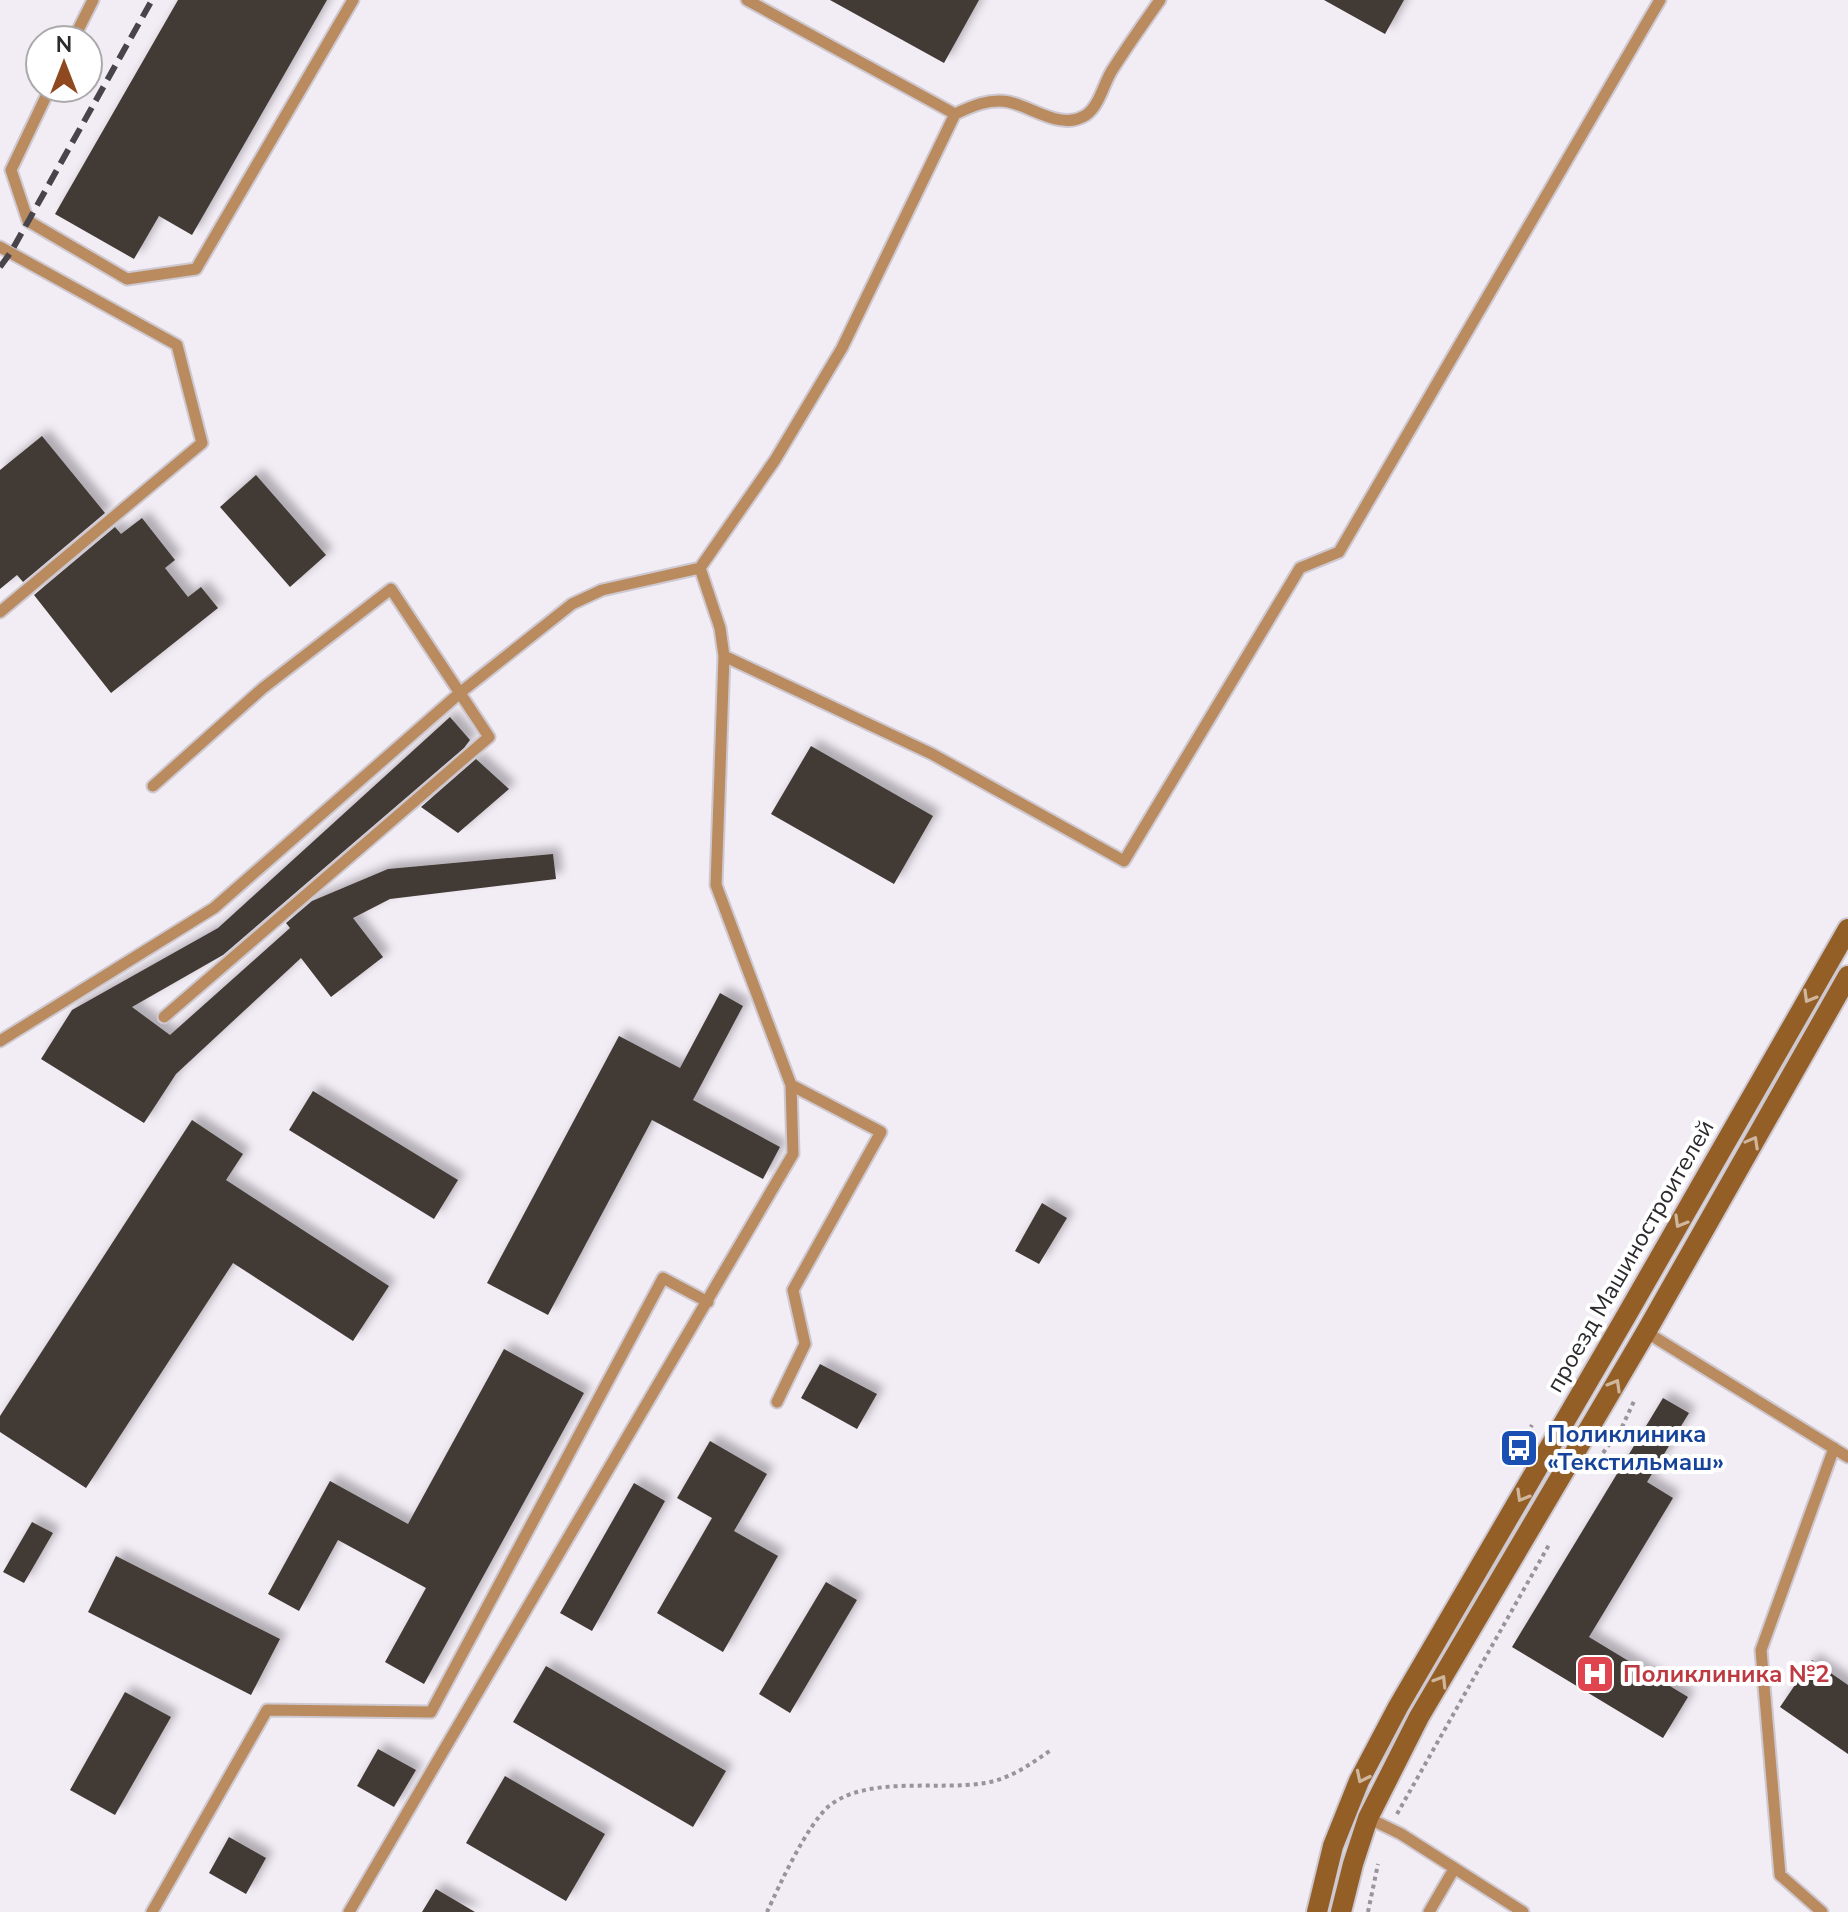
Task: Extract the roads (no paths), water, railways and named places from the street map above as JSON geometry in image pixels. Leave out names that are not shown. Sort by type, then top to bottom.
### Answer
[{"type":"main road","name":"проезд Машиностроителей","points":[[1317,1912],[1333,1846],[1366,1769],[1398,1707],[1848,929]]},
{"type":"main road","name":"проезд Машиностроителей","points":[[1341,1912],[1368,1818],[1419,1717],[1646,1332],[1848,976]]},
{"type":"main road","points":[[1625,1318],[1646,1332]]},
{"type":"lane","points":[[81,24],[93,0]]},
{"type":"lane","points":[[42,104],[11,170],[28,221],[127,279],[196,269],[353,0]]},
{"type":"lane","points":[[747,0],[955,114]]},
{"type":"lane","points":[[0,1041],[214,908],[461,692],[572,604],[602,590],[700,568],[775,460],[842,348],[955,114],[977,104],[998,101],[1011,102],[1058,119],[1071,121],[1084,116],[1094,108],[1110,74],[1160,0]]},
{"type":"lane","points":[[724,656],[932,754],[1124,861],[1300,568],[1339,552],[1660,0]]},
{"type":"lane","points":[[0,247],[177,345],[202,443],[0,612]]},
{"type":"lane","points":[[349,1912],[793,1154],[791,1085],[716,885],[724,656],[720,628],[700,568]]},
{"type":"lane","points":[[153,786],[263,688],[391,589],[489,737],[164,1017]]},
{"type":"lane","points":[[777,1402],[805,1344],[793,1290],[881,1132],[791,1085]]},
{"type":"lane","points":[[152,1912],[267,1710],[431,1712],[663,1278],[708,1302]]},
{"type":"lane","points":[[1646,1332],[1848,1457]]},
{"type":"lane","points":[[1822,1912],[1780,1875],[1761,1650],[1834,1448]]},
{"type":"lane","points":[[1368,1818],[1401,1834],[1523,1912]]},
{"type":"lane","points":[[1429,1912],[1454,1869]]},
{"type":"railway","points":[[0,267],[152,0]]},
{"type":"place","name":"Поликлиника «Текстильмаш»","points":[[1519,1448]]},
{"type":"place","name":"Поликлиника №2","points":[[1595,1674]]}]
